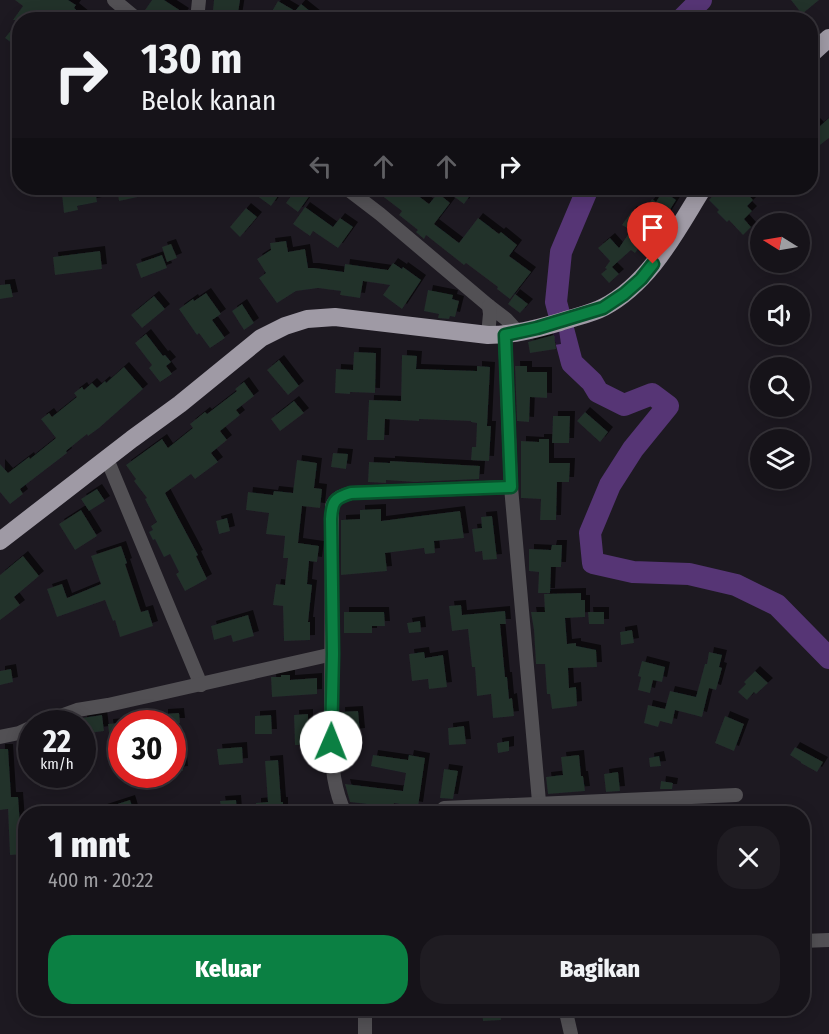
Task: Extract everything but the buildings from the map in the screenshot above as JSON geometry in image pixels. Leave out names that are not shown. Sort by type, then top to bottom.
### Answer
[{"type":"highway","points":[[0,541],[180,404],[261,338],[285,326],[307,319],[335,317],[504,334],[582,315],[603,308],[641,279],[664,249],[699,195]]},
{"type":"street","points":[[114,0],[128,12]]},
{"type":"street","points":[[355,195],[506,319],[504,334],[511,487],[539,806]]},
{"type":"street","points":[[489,306],[490,314],[504,334]]},
{"type":"street","points":[[107,459],[201,685]]},
{"type":"street","points":[[341,806],[333,769],[331,742],[333,654],[331,519],[335,500],[351,493],[511,487]]},
{"type":"street","points":[[77,710],[201,685],[333,654]]},
{"type":"street","points":[[0,737],[18,733]]},
{"type":"street","points":[[581,806],[736,795]]},
{"type":"street","points":[[810,941],[829,940]]},
{"type":"street","points":[[364,1016],[365,1034]]},
{"type":"street","points":[[567,1016],[571,1034]]},
{"type":"waterway","points":[[689,12],[701,0]]},
{"type":"waterway","points":[[585,195],[561,252],[556,302],[572,363],[592,382],[598,392],[624,405],[652,394],[668,406],[633,449],[610,485],[590,533],[593,563],[633,572],[689,574],[736,585],[777,605],[829,658]]},
{"type":"route","points":[[331,742],[333,654],[331,519],[335,500],[351,493],[511,487],[505,335],[603,308],[624,294],[653,264]]}]
